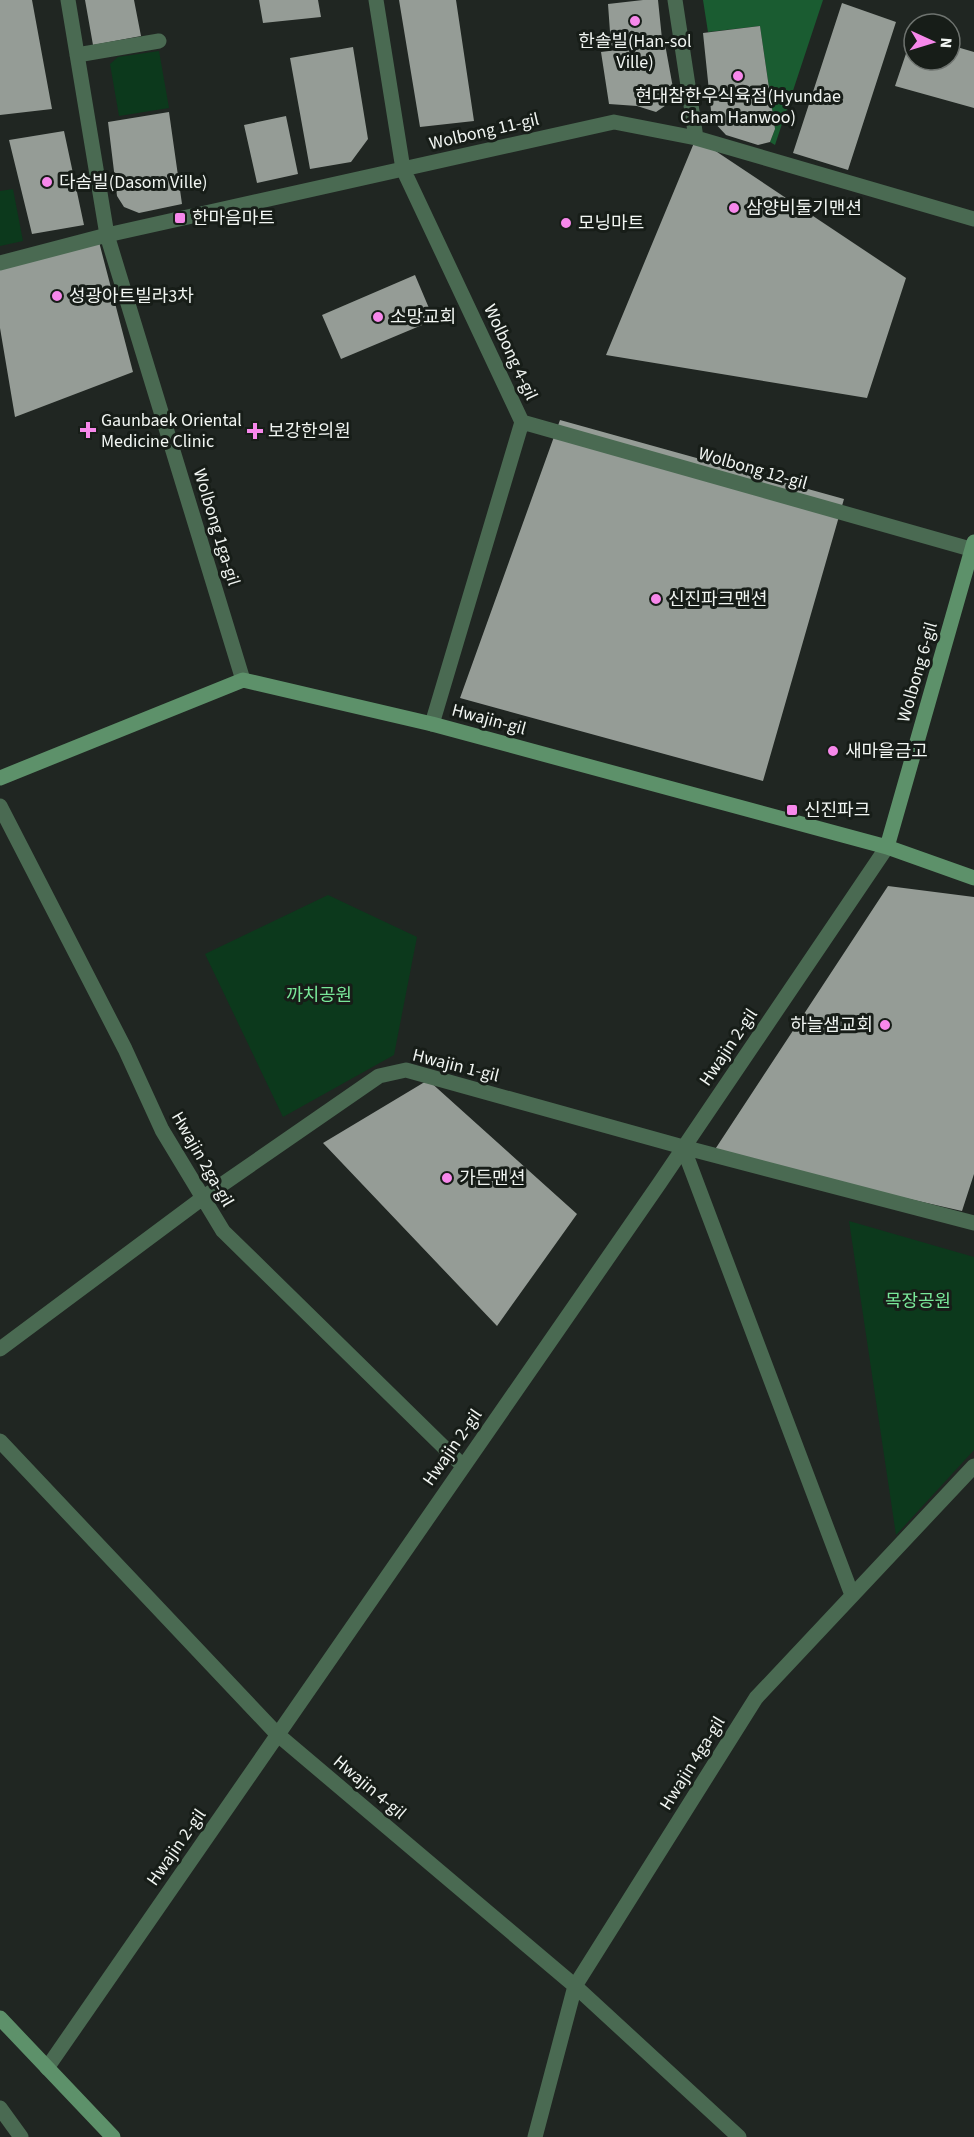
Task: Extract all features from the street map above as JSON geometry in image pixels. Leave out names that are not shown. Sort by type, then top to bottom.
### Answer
[{"type":"street","name":"Wolbong 1ga-gil","points":[[68,0],[107,235],[243,680]]},
{"type":"street","name":"Wolbong 4-gil","points":[[376,0],[403,169],[522,422],[432,724]]},
{"type":"street","points":[[675,0],[696,138]]},
{"type":"street","points":[[77,55],[159,41]]},
{"type":"street","name":"Wolbong 11-gil","points":[[0,263],[107,235],[614,122],[696,138],[974,219]]},
{"type":"street","name":"Wolbong 12-gil","points":[[522,422],[973,547]]},
{"type":"street","name":"Wolbong 6-gil","points":[[887,847],[973,547]]},
{"type":"street","points":[[0,778],[243,680]]},
{"type":"street","name":"Hwajin-gil","points":[[243,680],[432,724],[887,847],[974,878]]},
{"type":"street","name":"Hwajin 2ga-gil","points":[[0,806],[125,1049],[162,1130],[223,1231],[463,1466]]},
{"type":"street","name":"Hwajin 2-gil","points":[[47,2068],[683,1147],[887,847]]},
{"type":"street","name":"Hwajin 1-gil","points":[[0,1349],[204,1197],[379,1076],[406,1070],[683,1147],[974,1223]]},
{"type":"street","points":[[683,1147],[852,1595]]},
{"type":"street","name":"Hwajin 4-gil","points":[[0,1441],[278,1734],[575,1986],[739,2137]]},
{"type":"street","name":"Hwajin 4ga-gil","points":[[535,2137],[575,1986],[756,1698],[974,1466]]},
{"type":"street","points":[[0,2018],[113,2137]]},
{"type":"street","points":[[1,2110],[21,2137]]},
{"type":"green space","points":[[703,0],[823,0],[775,145],[770,142],[775,129],[760,26],[708,32]]},
{"type":"green space","points":[[159,51],[169,108],[119,116],[110,64],[118,57]]},
{"type":"green space","points":[[13,189],[23,241],[0,246],[0,191]]},
{"type":"green space","name":"까치공원","points":[[328,895],[417,937],[394,1055],[283,1117],[205,954]]},
{"type":"green space","name":"목장공원","points":[[849,1221],[974,1257],[974,1450],[896,1535]]},
{"type":"building","points":[[0,0],[32,0],[52,109],[0,115]]},
{"type":"building","points":[[85,0],[134,0],[141,36],[93,45]]},
{"type":"building","points":[[259,0],[318,0],[321,17],[263,23]]},
{"type":"building","points":[[399,0],[456,0],[474,121],[420,127]]},
{"type":"building","name":"한솔빌(Han-sol Ville)","points":[[658,0],[662,39],[611,46],[608,4]]},
{"type":"building","points":[[842,3],[896,22],[848,170],[793,153]]},
{"type":"building","name":"현대참한우식육점(Hyundae Cham Hanwoo)","points":[[760,26],[775,129],[770,142],[758,145],[726,135],[712,120],[703,33]]},
{"type":"building","points":[[665,44],[675,99],[656,112],[637,106],[609,104],[601,52]]},
{"type":"building","points":[[353,47],[368,139],[351,162],[310,169],[290,58]]},
{"type":"building","points":[[962,48],[974,52],[974,108],[895,86],[902,65],[902,72],[962,72]]},
{"type":"building","points":[[169,112],[182,204],[139,213],[124,207],[117,196],[108,122]]},
{"type":"building","points":[[286,116],[298,174],[257,183],[244,125]]},
{"type":"building","name":"다솜빌(Dasom Ville)","points":[[64,131],[84,225],[32,234],[9,140]]},
{"type":"building","name":"삼양비둘기맨션","points":[[696,138],[906,278],[867,398],[606,355]]},
{"type":"building","name":"성광아트빌라3차","points":[[98,238],[133,372],[15,417],[0,328],[0,263]]},
{"type":"building","name":"소망교회","points":[[415,275],[434,320],[341,359],[322,315]]},
{"type":"building","name":"신진파크맨션","points":[[560,420],[844,499],[763,781],[460,698]]},
{"type":"building","name":"하늘샘교회","points":[[888,886],[974,897],[974,1174],[962,1211],[712,1154]]},
{"type":"building","name":"가든맨션","points":[[428,1080],[577,1214],[497,1326],[323,1143]]},
{"type":"place","name":"한솔빌(Han-sol Ville)","points":[[635,21]]},
{"type":"place","name":"현대참한우식육점(Hyundae Cham Hanwoo)","points":[[738,76]]},
{"type":"place","name":"다솜빌(Dasom Ville)","points":[[47,182]]},
{"type":"place","name":"삼양비둘기맨션","points":[[734,208]]},
{"type":"place","name":"한마음마트","points":[[180,218]]},
{"type":"place","name":"모닝마트","points":[[566,223]]},
{"type":"place","name":"성광아트빌라3차","points":[[57,296]]},
{"type":"place","name":"소망교회","points":[[378,317]]},
{"type":"place","name":"Gaunbaek Oriental Medicine Clinic","points":[[88,430]]},
{"type":"place","name":"보강한의원","points":[[255,431]]},
{"type":"place","name":"신진파크맨션","points":[[656,599]]},
{"type":"place","name":"새마을금고","points":[[833,751]]},
{"type":"place","name":"신진파크","points":[[792,810]]},
{"type":"place","name":"하늘샘교회","points":[[885,1025]]},
{"type":"place","name":"가든맨션","points":[[447,1178]]}]
